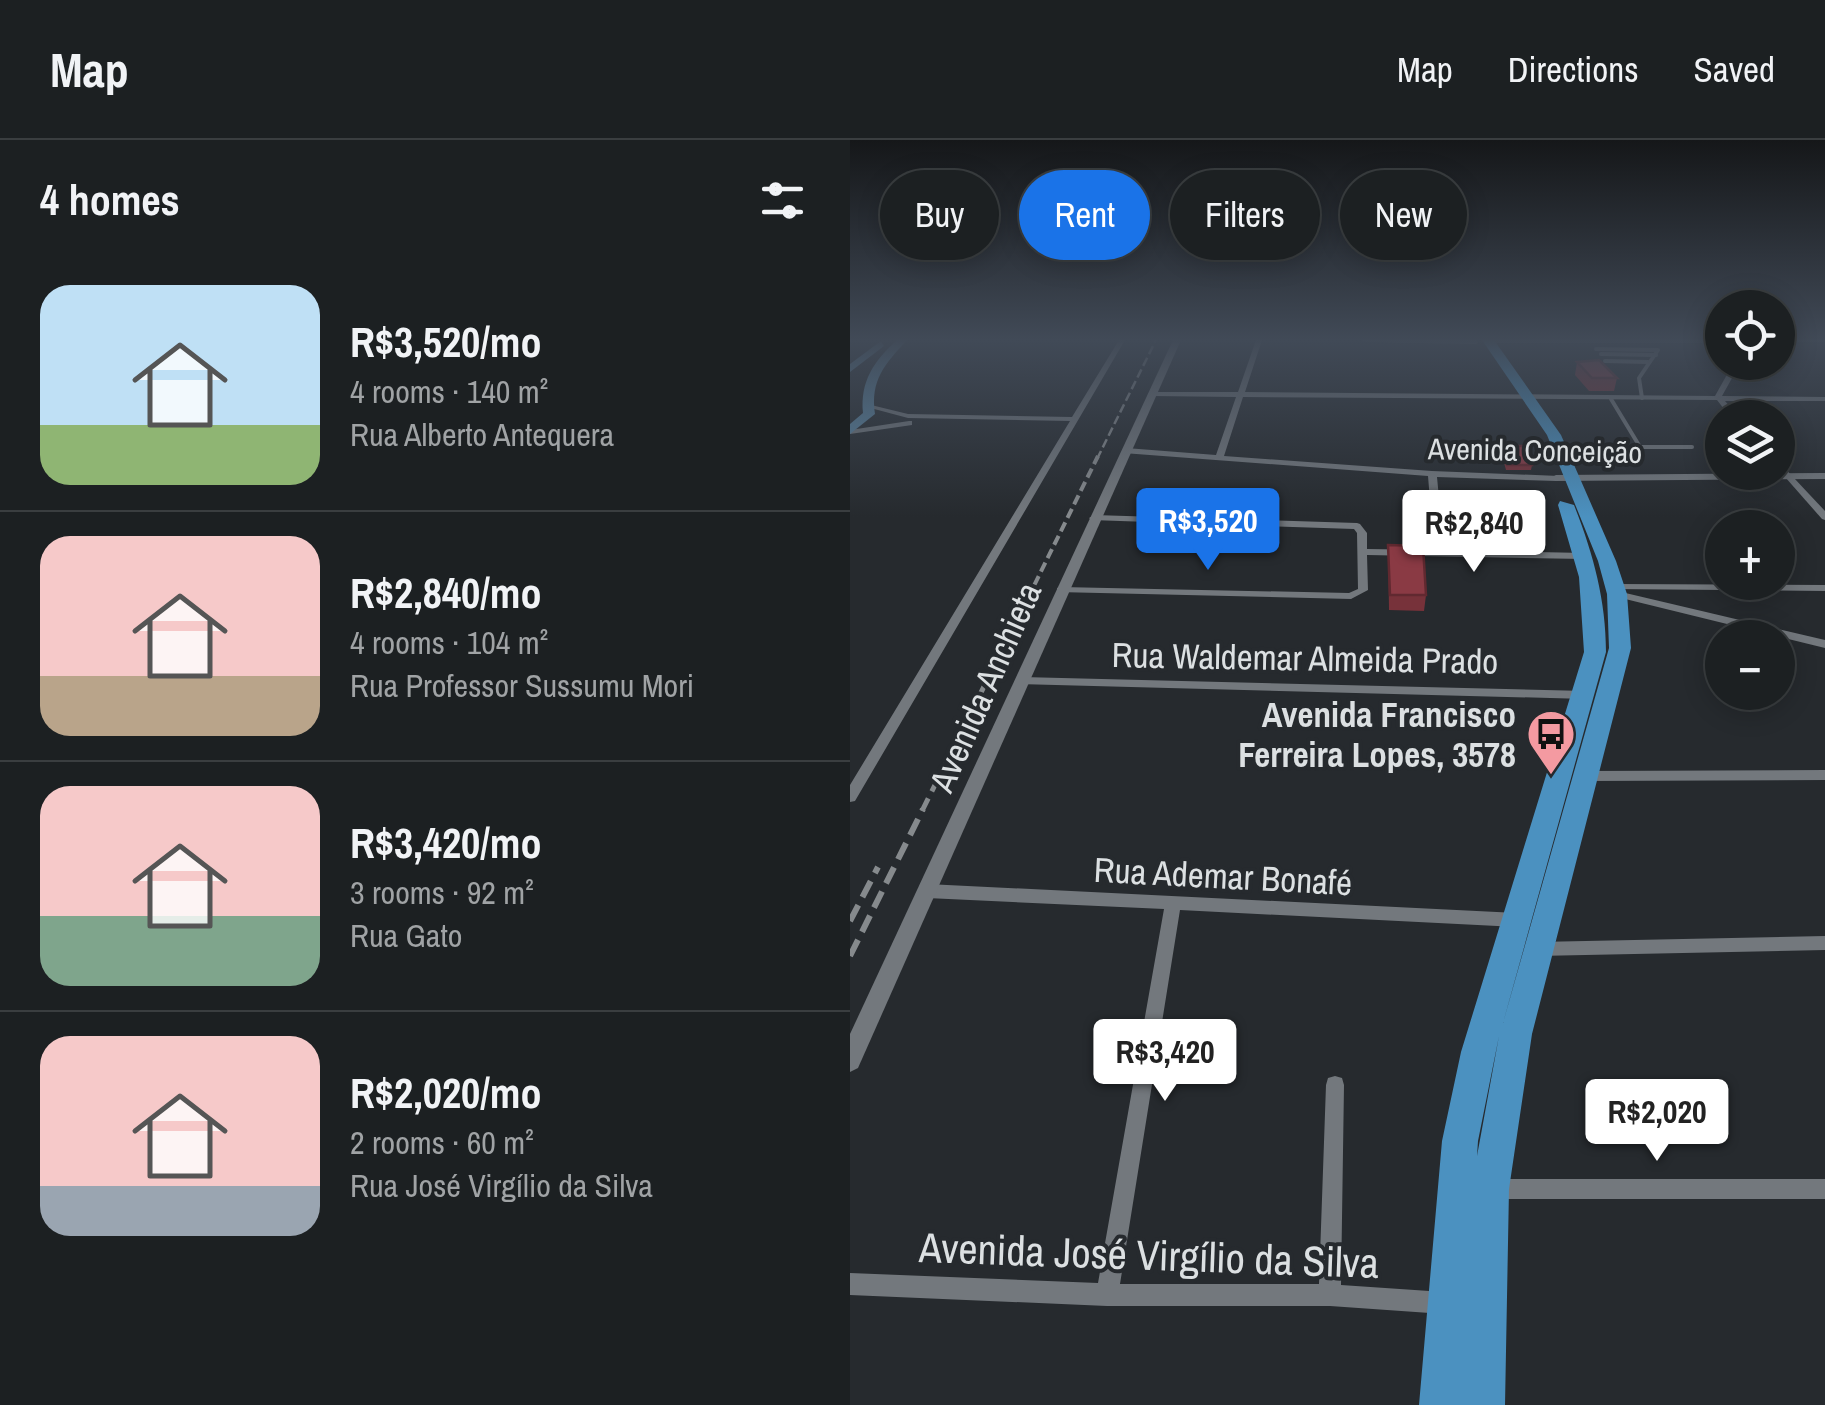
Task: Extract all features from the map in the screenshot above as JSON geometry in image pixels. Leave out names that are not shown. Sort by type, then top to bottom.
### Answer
[{"type":"highway","points":[[1482,1405],[1490,1189],[1516,1034],[1618,667],[1616,590],[1524,400]]},
{"type":"highway","points":[[1441,1405],[1445,1303],[1460,1141],[1478,1052],[1586,695],[1597,628],[1585,556],[1564,478]]},
{"type":"highway","points":[[1585,556],[1604,587],[1616,590]]},
{"type":"main road","points":[[852,399],[867,406]]},
{"type":"main road","points":[[850,431],[866,419],[866,399]]},
{"type":"main road","name":"Avenida Anchieta","points":[[850,1060],[1150,399]]},
{"type":"main road","name":"Avenida Conceição","points":[[1795,476],[1825,476]]},
{"type":"main road","name":"Avenida Conceição","points":[[1564,478],[1705,477]]},
{"type":"street","points":[[850,797],[1086,399]]},
{"type":"street","points":[[1219,458],[1238,399]]},
{"type":"street","points":[[1478,399],[1609,399]]},
{"type":"street","points":[[867,406],[899,415],[954,419],[1074,419]]},
{"type":"street","points":[[850,431],[954,419]]},
{"type":"street","name":"Avenida Conceição","points":[[1126,451],[1432,474],[1564,478]]},
{"type":"street","points":[[1432,474],[1440,554]]},
{"type":"street","points":[[1795,484],[1825,517]]},
{"type":"street","points":[[1061,590],[1362,593],[1364,552],[1362,534],[1356,526],[1094,518]]},
{"type":"street","points":[[1364,552],[1585,556]]},
{"type":"street","points":[[1616,590],[1825,588]]},
{"type":"street","points":[[1690,589],[1681,602],[1696,614]]},
{"type":"street","points":[[1616,590],[1696,614],[1825,644]]},
{"type":"street","name":"Rua Waldemar Almeida Prado","points":[[1022,681],[1586,695]]},
{"type":"street","points":[[1588,776],[1825,775]]},
{"type":"street","name":"Rua Ademar Bonafé","points":[[927,890],[1516,920]]},
{"type":"street","points":[[1107,1295],[1174,904]]},
{"type":"street","points":[[1537,950],[1825,943]]},
{"type":"street","points":[[1330,1295],[1335,1084]]},
{"type":"street","points":[[1490,1189],[1825,1190]]},
{"type":"street","name":"Avenida José Virgílio da Silva","points":[[850,1284],[1107,1295],[1330,1295],[1445,1303]]},
{"type":"lane","points":[[1612,399],[1640,448]]},
{"type":"lane","points":[[1591,451],[1692,447]]},
{"type":"building","points":[[1502,446],[1526,446],[1532,465],[1507,465]]},
{"type":"building","points":[[1388,545],[1423,546],[1426,595],[1390,595]]},
{"type":"railway","points":[[1097,459],[1127,399]]},
{"type":"railway","points":[[1021,612],[1098,456]]},
{"type":"railway","points":[[922,811],[1022,610]]},
{"type":"railway","points":[[850,956],[923,809]]},
{"type":"railway","points":[[850,921],[878,867]]},
{"type":"place","name":"Avenida Francisco Ferreira Lopes, 3578","points":[[1551,776]]}]
